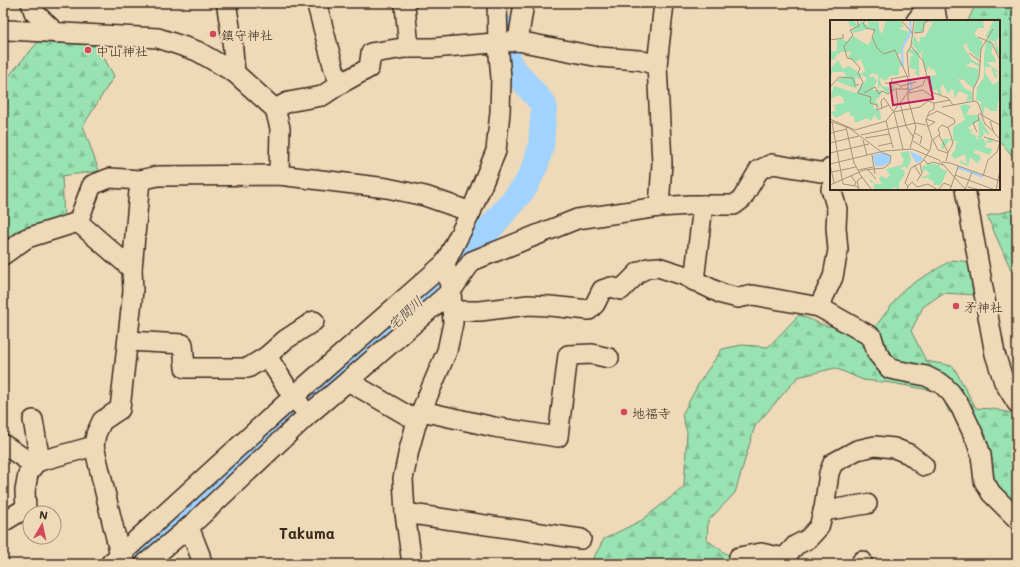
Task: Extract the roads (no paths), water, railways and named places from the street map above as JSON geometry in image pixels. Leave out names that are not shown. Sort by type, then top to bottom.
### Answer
[{"type":"street","points":[[31,3],[34,12],[56,33]]},
{"type":"street","points":[[228,3],[227,8],[235,73]]},
{"type":"street","points":[[497,3],[508,42]]},
{"type":"street","points":[[145,564],[189,526],[300,405],[445,263],[471,212],[496,151],[500,112],[501,78],[508,42],[524,3]]},
{"type":"street","points":[[659,207],[662,163],[658,65],[664,3]]},
{"type":"street","points":[[917,20],[930,3]]},
{"type":"street","points":[[934,3],[937,20]]},
{"type":"street","points":[[317,5],[334,69],[340,84]]},
{"type":"street","points":[[405,6],[409,48]]},
{"type":"street","points":[[3,29],[158,38],[197,51],[235,73],[275,109],[280,128],[279,175]]},
{"type":"street","points":[[275,109],[288,102],[322,96],[369,68],[371,53],[404,48],[433,48],[508,42],[599,57],[639,60],[658,65]]},
{"type":"street","points":[[140,180],[132,269],[133,291],[120,409],[102,421],[96,434],[94,446],[120,560],[300,405],[348,381],[451,291],[472,261],[577,220],[659,207],[734,205],[742,199],[759,170],[772,164],[830,180]]},
{"type":"street","points":[[78,222],[92,185],[110,178],[140,180],[158,176],[279,175],[387,188],[425,196],[471,212]]},
{"type":"street","points":[[819,307],[833,277],[838,250],[836,227],[837,209],[832,190]]},
{"type":"street","points":[[965,190],[995,354],[1004,382],[1017,403]]},
{"type":"street","points":[[694,281],[703,205]]},
{"type":"street","points":[[3,255],[27,238],[78,222]]},
{"type":"street","points":[[78,222],[132,269]]},
{"type":"street","points":[[412,564],[405,513],[403,479],[409,450],[419,416],[447,351],[453,322],[451,291],[445,263]]},
{"type":"street","points":[[452,311],[480,311],[528,305],[589,310],[595,304],[602,290],[611,287],[621,290],[639,272],[648,268],[658,267],[682,275],[722,294],[738,298],[753,295],[819,307],[872,337],[878,353],[890,369],[926,376],[942,384],[951,392],[962,408],[976,440],[981,456],[984,480],[991,493],[1017,519]]},
{"type":"street","points":[[128,341],[183,344],[184,368],[248,368],[267,356],[285,340],[314,321]]},
{"type":"street","points":[[348,381],[419,416],[558,437],[568,355],[592,354],[609,358]]},
{"type":"street","points":[[267,356],[300,405]]},
{"type":"street","points":[[34,420],[37,463]]},
{"type":"street","points":[[3,444],[37,463]]},
{"type":"street","points":[[3,522],[26,508],[25,491],[28,474],[37,463],[94,446]]},
{"type":"street","points":[[739,557],[761,553],[784,561],[796,545],[808,540],[819,527],[829,474],[833,463],[857,450],[875,446],[894,448],[909,454],[924,466]]},
{"type":"street","points":[[823,512],[868,504]]},
{"type":"street","points":[[405,513],[581,539]]},
{"type":"street","points":[[189,526],[200,554],[202,564]]},
{"type":"waterway","name":"宅間川","points":[[127,564],[206,497],[424,294],[462,261],[525,187],[536,164],[541,146],[544,105],[508,63],[506,29]]},
{"type":"place","name":"鎮守神社","points":[[213,34]]},
{"type":"place","name":"中山神社","points":[[88,50]]},
{"type":"place","name":"矛神社","points":[[956,306]]},
{"type":"place","name":"地福寺","points":[[624,412]]},
{"type":"district","name":"Takuma","points":[[307,533]]}]
